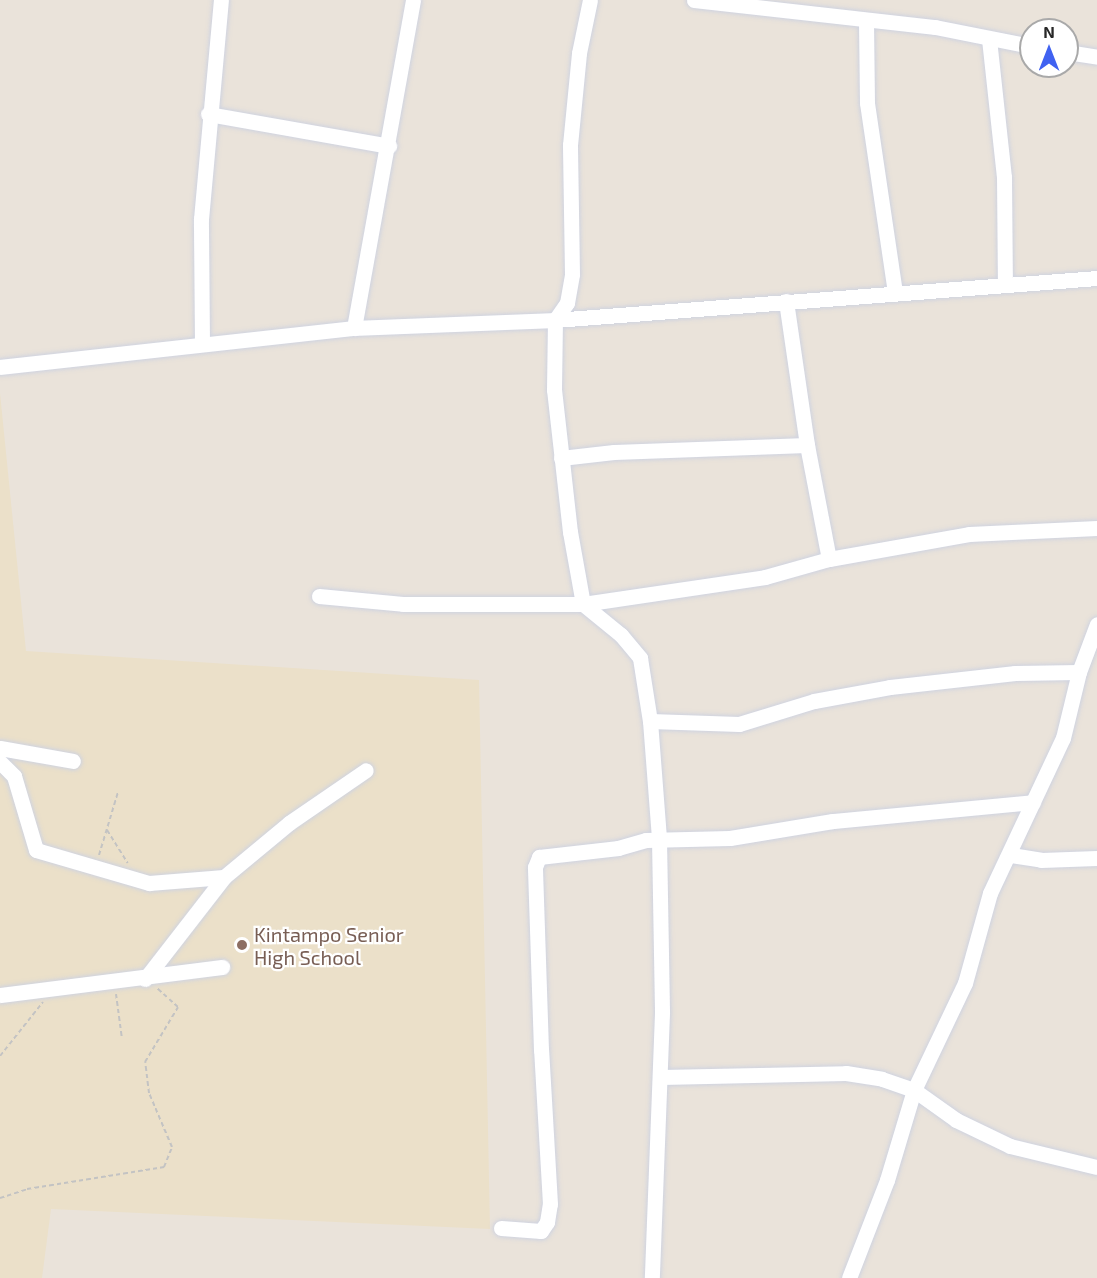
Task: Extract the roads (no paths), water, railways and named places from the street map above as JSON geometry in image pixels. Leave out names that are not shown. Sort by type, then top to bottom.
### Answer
[{"type":"street","points":[[202,343],[201,219],[208,114],[221,0]]},
{"type":"street","points":[[354,328],[389,146],[413,0]]},
{"type":"street","points":[[590,0],[579,53],[570,144],[572,274],[567,303],[555,321],[554,390],[561,458],[583,604],[621,635],[640,658],[650,721],[658,839],[661,1077],[652,1278]]},
{"type":"street","points":[[694,0],[935,27],[1019,44]]},
{"type":"street","points":[[866,21],[867,103],[895,293]]},
{"type":"street","points":[[988,39],[1004,177],[1005,285]]},
{"type":"street","points":[[1079,54],[1097,57]]},
{"type":"street","points":[[208,114],[389,146]]},
{"type":"street","points":[[0,367],[354,328],[555,321],[1097,278]]},
{"type":"street","points":[[786,301],[807,445],[829,559]]},
{"type":"street","points":[[561,458],[614,452],[807,445]]},
{"type":"street","points":[[319,596],[403,604],[583,604],[765,577],[829,559],[969,534],[1097,528]]},
{"type":"street","points":[[849,1278],[887,1180],[914,1090],[965,983],[990,893],[1011,855],[1063,738],[1079,672],[1091,653],[1097,624]]},
{"type":"street","points":[[650,721],[739,724],[814,701],[891,687],[1015,673],[1079,672]]},
{"type":"street","points":[[0,748],[73,761]]},
{"type":"street","points":[[0,762],[14,776],[36,850],[149,883],[224,877]]},
{"type":"street","points":[[145,978],[224,877],[289,823],[366,770]]},
{"type":"street","points":[[501,1228],[542,1231],[547,1222],[550,1204],[535,867],[538,857],[658,839],[730,838],[833,821],[1033,802]]},
{"type":"street","points":[[1011,855],[1041,860],[1097,858]]},
{"type":"street","points":[[0,995],[222,967]]},
{"type":"street","points":[[661,1077],[846,1073],[882,1079],[914,1090],[957,1120],[1010,1146],[1097,1167]]},
{"type":"place","name":"Kintampo Senior High School","points":[[242,945]]}]
